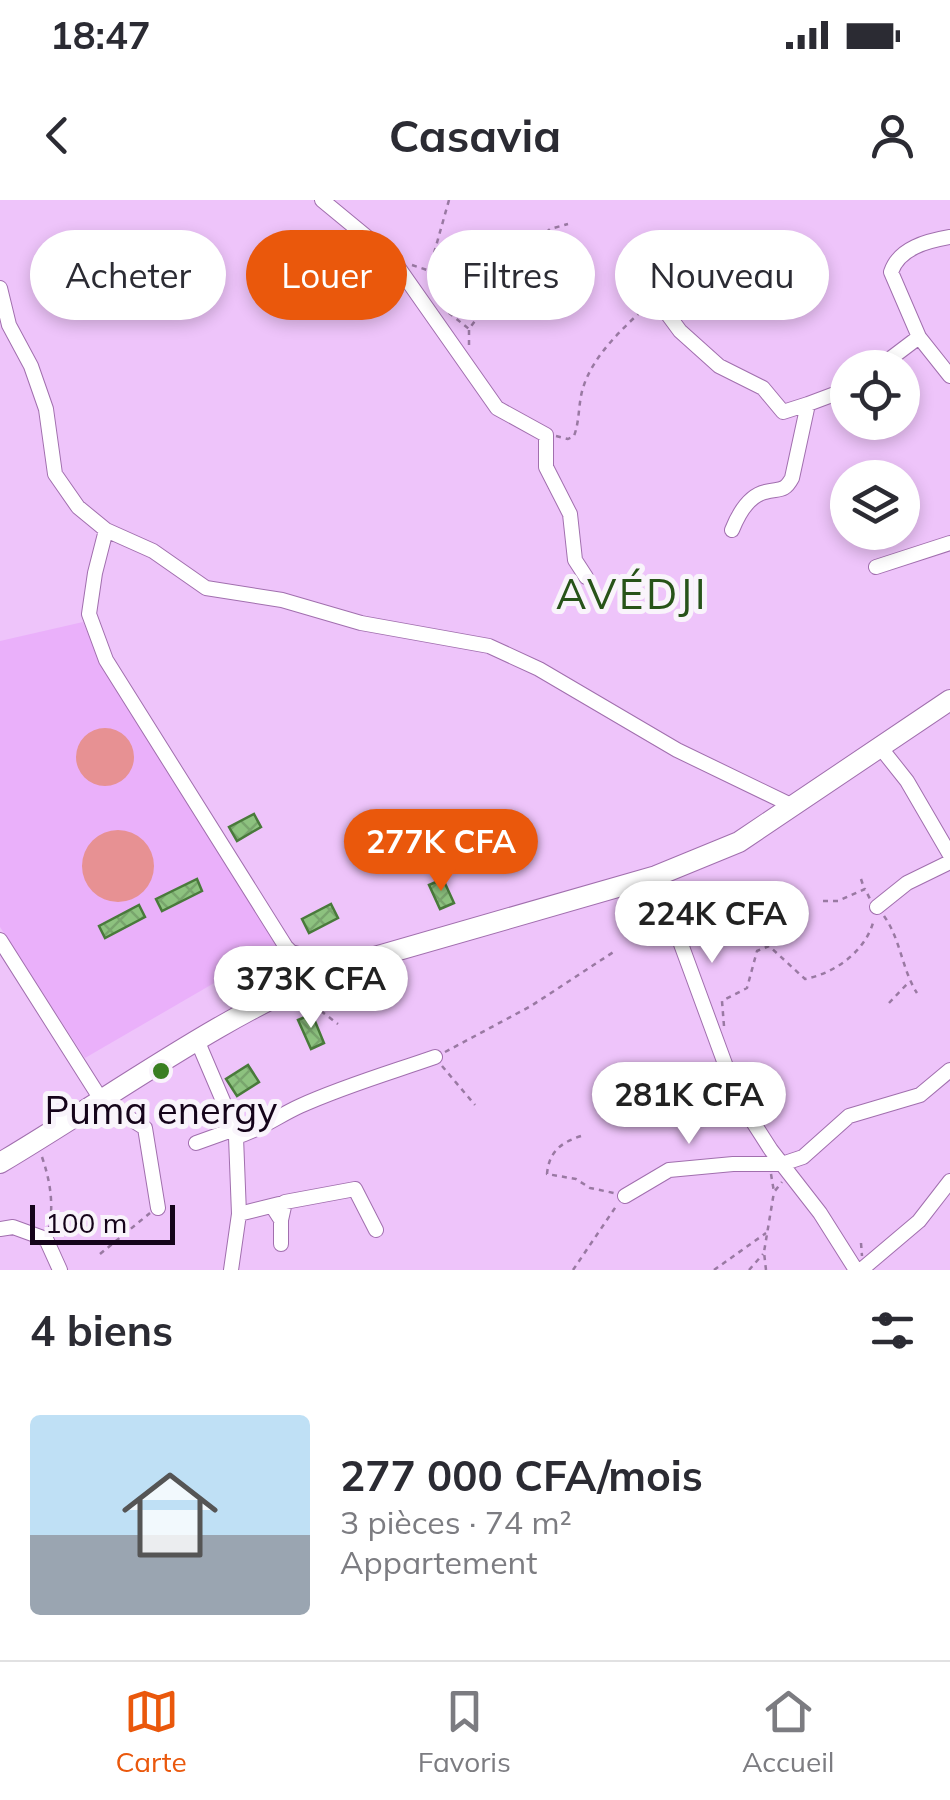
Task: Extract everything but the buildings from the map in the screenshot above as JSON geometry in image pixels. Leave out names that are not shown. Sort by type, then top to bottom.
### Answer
[{"type":"highway","points":[[0,1163],[197,1040],[298,984],[343,966],[656,876],[739,842],[950,700]]},
{"type":"street","points":[[322,200],[391,257],[497,408],[546,435],[545,464],[570,514],[575,560],[586,577]]},
{"type":"street","points":[[950,238],[901,255],[892,272],[919,338],[950,376]]},
{"type":"street","points":[[0,288],[9,324],[31,366],[46,409],[55,474],[78,507],[106,530],[153,551],[206,588],[282,600],[360,623],[458,638],[507,653],[677,750],[795,807]]},
{"type":"street","points":[[672,320],[716,364],[760,385],[783,412],[830,396]]},
{"type":"street","points":[[903,350],[919,338]]},
{"type":"street","points":[[732,530],[744,506],[760,494],[788,486],[808,404]]},
{"type":"street","points":[[106,530],[90,614],[110,670],[286,947],[291,952],[343,966]]},
{"type":"street","points":[[876,567],[950,543]]},
{"type":"street","points":[[877,907],[907,882],[950,859],[906,781],[880,747]]},
{"type":"street","points":[[656,876],[733,1086],[785,1171],[859,1270],[919,1221],[950,1181]]},
{"type":"street","points":[[0,940],[102,1100],[144,1128],[158,1208]]},
{"type":"street","points":[[197,1040],[236,1133],[239,1214],[231,1270]]},
{"type":"street","points":[[196,1143],[255,1132],[348,1085],[435,1057]]},
{"type":"street","points":[[625,1196],[669,1170],[785,1171],[849,1116],[917,1096],[950,1070]]},
{"type":"street","points":[[785,1171],[803,1157]]},
{"type":"street","points":[[239,1214],[355,1188],[376,1230]]},
{"type":"street","points":[[278,1204],[281,1244]]},
{"type":"street","points":[[0,1229],[12,1227],[46,1239],[60,1270]]},
{"type":"path","points":[[441,230],[450,200]]},
{"type":"path","points":[[552,230],[568,224]]},
{"type":"path","points":[[459,320],[469,329],[476,320]]},
{"type":"path","points":[[546,435],[568,439],[574,436],[582,407],[580,398],[590,370],[633,320]]},
{"type":"path","points":[[860,880],[899,942],[916,994]]},
{"type":"path","points":[[823,901],[838,901],[865,890]]},
{"type":"path","points":[[769,946],[805,980],[812,978],[831,971],[867,940],[877,907]]},
{"type":"path","points":[[725,1035],[722,1001],[745,991],[754,955],[769,946],[774,930]]},
{"type":"path","points":[[475,1106],[435,1057],[530,1006],[615,951]]},
{"type":"path","points":[[889,1002],[909,982]]},
{"type":"path","points":[[305,1000],[338,1024]]},
{"type":"path","points":[[573,1270],[597,1230],[625,1196],[590,1188],[576,1179],[547,1174],[553,1152],[566,1141],[581,1136]]},
{"type":"path","points":[[35,1142],[49,1180],[52,1213],[46,1239]]},
{"type":"path","points":[[774,1192],[785,1171]]},
{"type":"path","points":[[766,1270],[764,1252],[774,1192],[785,1171]]},
{"type":"path","points":[[100,1254],[158,1208]]},
{"type":"path","points":[[714,1270],[768,1231]]},
{"type":"path","points":[[749,1270],[764,1252]]},
{"type":"shaded area","points":[[83,622],[100,663],[278,946],[85,1058],[0,927],[0,641]]},
{"type":"shaded area","points":[[105,728],[125,737],[134,757],[125,777],[105,786],[85,777],[76,757],[85,737]]},
{"type":"shaded area","points":[[118,830],[132,832],[144,840],[152,852],[152,880],[144,892],[132,900],[118,902],[104,900],[92,892],[84,880],[82,866],[84,852],[92,840],[104,832]]},
{"type":"place","name":"Puma energy","points":[[161,1071]]},
{"type":"district","name":"AVÉDJI","points":[[632,593]]}]
